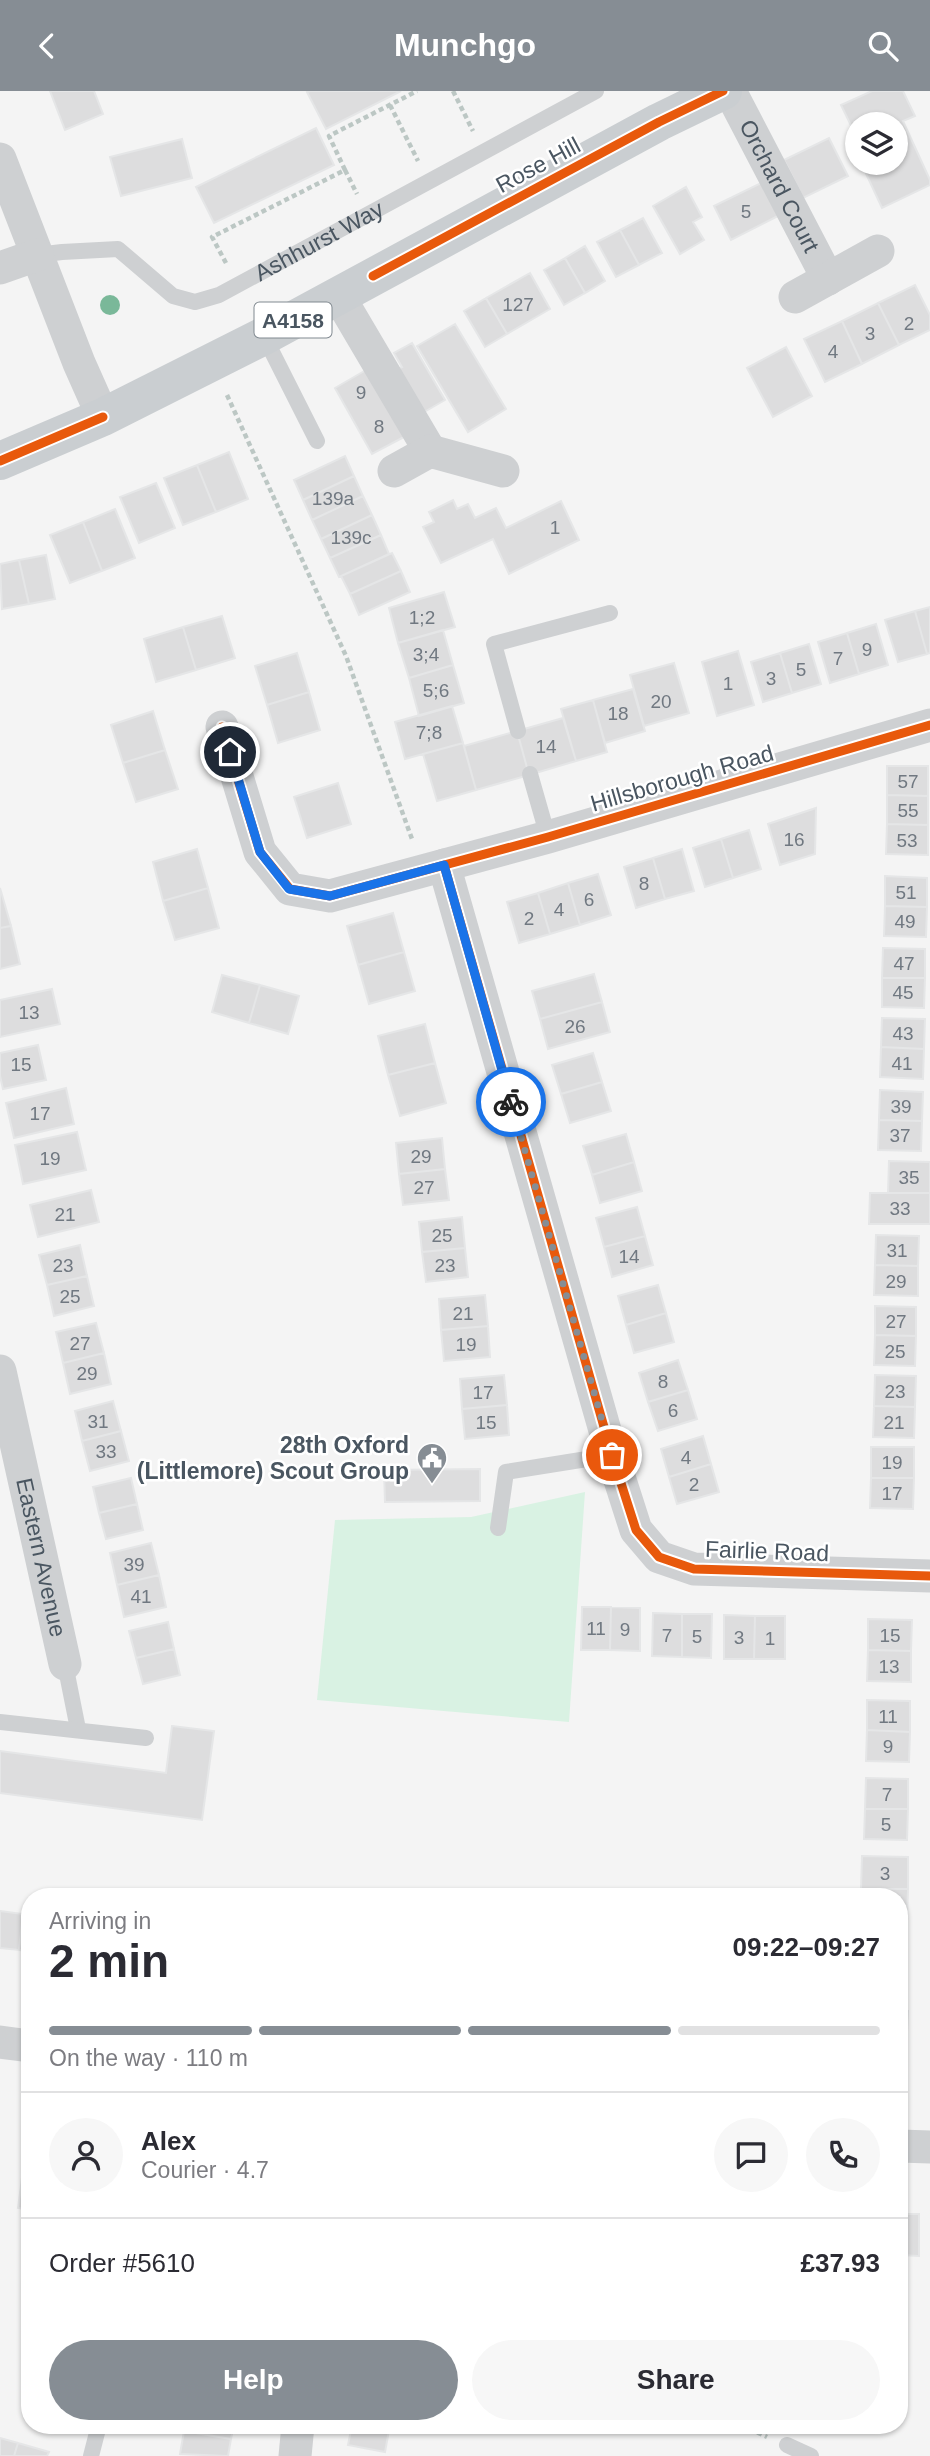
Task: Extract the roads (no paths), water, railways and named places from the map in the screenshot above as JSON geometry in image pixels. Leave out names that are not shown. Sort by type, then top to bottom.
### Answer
[{"type":"main road","name":"Rose Hill","points":[[103,417],[220,378],[264,336],[647,128],[723,91]]},
{"type":"main road","name":"A4158","points":[[0,461],[103,417]]},
{"type":"street","name":"Orchard Court","points":[[730,91],[828,279]]},
{"type":"street","points":[[0,159],[79,363],[103,417]]},
{"type":"street","name":"Orchard Court","points":[[795,297],[878,251]]},
{"type":"street","points":[[0,268],[37,255]]},
{"type":"street","points":[[338,295],[430,451],[503,471]]},
{"type":"street","points":[[394,471],[430,451]]},
{"type":"street","name":"Hillsborough Road","points":[[222,727],[260,852],[289,889],[330,896],[548,837],[930,725]]},
{"type":"street","name":"Fairlie Road","points":[[433,868],[636,1530],[659,1557],[694,1569],[930,1576]]},
{"type":"street","name":"Eastern Avenue","points":[[0,1371],[65,1664]]},
{"type":"street","points":[[0,2042],[21,2045]]},
{"type":"street","points":[[908,2146],[930,2147]]},
{"type":"street","points":[[295,2456],[297,2434]]},
{"type":"lane","name":"Ashhurst Way","points":[[37,255],[118,249],[173,296],[195,302],[219,295],[596,91]]},
{"type":"lane","points":[[264,336],[317,441]]},
{"type":"lane","points":[[518,730],[494,644],[610,613]]},
{"type":"lane","points":[[530,774],[548,837]]},
{"type":"lane","points":[[498,1528],[506,1472],[612,1455]]},
{"type":"lane","points":[[65,1664],[78,1729]]},
{"type":"lane","points":[[0,1722],[146,1738]]},
{"type":"lane","points":[[91,2456],[97,2434]]},
{"type":"lane","points":[[787,2445],[811,2456]]},
{"type":"place","name":"28th Oxford (Littlemore) Scout Group","points":[[432,1485]]}]
